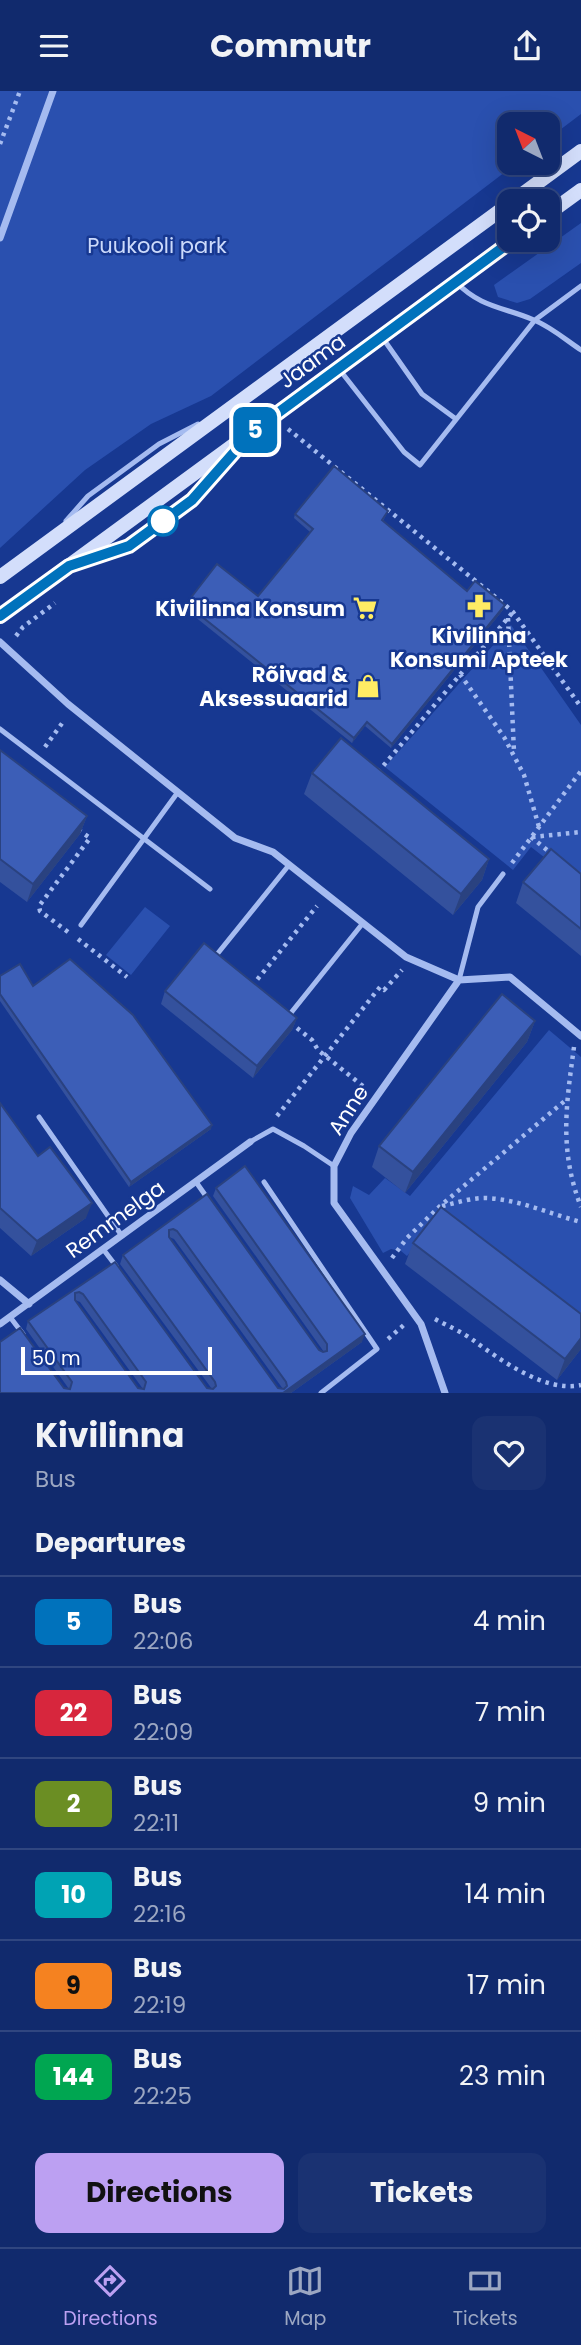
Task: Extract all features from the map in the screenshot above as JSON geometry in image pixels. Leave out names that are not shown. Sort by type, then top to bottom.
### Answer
[{"type":"main road","name":"Jaama","points":[[530,189],[581,151]]},
{"type":"main road","points":[[560,205],[581,190]]},
{"type":"main road","name":"Jaama","points":[[0,577],[497,213]]},
{"type":"main road","name":"Jaama","points":[[0,616],[497,252]]},
{"type":"street","points":[[0,238],[53,91]]},
{"type":"street","points":[[0,642],[68,703],[235,838],[273,852],[411,959],[459,980],[510,977],[578,1034]]},
{"type":"street","name":"Anne","points":[[445,1393],[421,1324],[334,1203],[334,1166],[351,1133],[459,980]]},
{"type":"street","name":"Remmelga","points":[[0,1324],[250,1142]]},
{"type":"street","points":[[0,1280],[29,1304]]},
{"type":"lane","points":[[456,282],[469,296],[494,308],[535,320],[581,350]]},
{"type":"lane","points":[[338,368],[404,452],[420,465],[535,320],[581,286]]},
{"type":"lane","points":[[382,336],[422,394],[456,419]]},
{"type":"lane","points":[[0,729],[210,889]]},
{"type":"lane","points":[[82,925],[178,792]]},
{"type":"lane","points":[[212,960],[289,865]]},
{"type":"lane","points":[[459,980],[478,907],[503,874]]},
{"type":"lane","points":[[286,1019],[363,923]]},
{"type":"lane","points":[[39,1117],[122,1236]]},
{"type":"lane","points":[[250,1142],[272,1129],[334,1166]]},
{"type":"lane","points":[[196,1182],[211,1203]]},
{"type":"lane","points":[[264,1182],[377,1349],[321,1393]]},
{"type":"lane","points":[[103,1249],[119,1271]]},
{"type":"lane","points":[[10,1317],[26,1339]]},
{"type":"path","points":[[0,144],[20,91]]},
{"type":"path","points":[[288,429],[513,612],[581,707]]},
{"type":"path","points":[[388,781],[377,772],[513,612]]},
{"type":"path","points":[[508,617],[514,757]]},
{"type":"path","points":[[460,674],[504,737],[524,775],[539,827]]},
{"type":"path","points":[[503,874],[581,771]]},
{"type":"path","points":[[69,823],[90,838]]},
{"type":"path","points":[[531,837],[581,832]]},
{"type":"path","points":[[531,837],[561,861]]},
{"type":"path","points":[[249,990],[327,894]]},
{"type":"path","points":[[261,1136],[380,987],[384,990],[411,959]]},
{"type":"path","points":[[286,1019],[377,1097]]},
{"type":"path","points":[[578,1034],[566,1099],[565,1148],[572,1185],[581,1207]]},
{"type":"path","points":[[382,1271],[407,1238],[439,1207],[566,1099]]},
{"type":"path","points":[[439,1207],[467,1199],[487,1198],[581,1221]]},
{"type":"path","points":[[404,1301],[471,1339],[522,1381]]},
{"type":"path","points":[[377,1349],[414,1316]]},
{"type":"path","points":[[559,1392],[566,1392],[581,1385]]},
{"type":"green space","name":"Puukooli park","points":[[0,91],[581,91],[581,114],[560,130],[560,112],[497,112],[497,175],[501,175],[211,396],[151,424],[85,470],[0,548]]},
{"type":"green space","points":[[581,223],[581,263],[530,299],[517,303],[498,297],[494,285],[540,252],[560,252],[560,238]]},
{"type":"green space","points":[[511,625],[581,725],[581,886],[531,847],[513,870],[385,767]]},
{"type":"green space","points":[[145,907],[170,926],[131,975],[106,955]]},
{"type":"green space","points":[[549,1030],[581,1057],[581,1332],[439,1220],[407,1256],[401,1251],[391,1249],[383,1253],[350,1198],[353,1186],[369,1195],[385,1178],[410,1196]]},
{"type":"building","points":[[334,466],[388,511],[382,520],[467,591],[475,581],[505,605],[392,744],[367,722],[354,738],[186,604],[217,564],[258,596],[313,529],[295,514]]},
{"type":"building","points":[[341,738],[489,859],[461,894],[312,773]]},
{"type":"building","points":[[0,750],[87,816],[33,884],[0,859]]},
{"type":"building","points":[[551,849],[581,874],[581,929],[523,882]]},
{"type":"building","points":[[204,943],[297,1018],[257,1066],[165,991]]},
{"type":"building","points":[[70,959],[133,1015],[212,1125],[131,1182],[0,994],[0,976],[20,964],[33,986]]},
{"type":"building","points":[[502,994],[535,1021],[413,1172],[379,1146]]},
{"type":"building","points":[[0,1103],[38,1156],[50,1147],[92,1203],[37,1241],[0,1208]]},
{"type":"building","points":[[245,1166],[365,1334],[283,1393],[0,1393],[0,1342],[20,1328],[64,1388],[70,1389],[72,1382],[28,1321],[115,1262],[207,1388],[213,1389],[215,1382],[123,1255],[207,1194],[319,1350],[327,1351],[327,1344],[216,1188]],"holes":[[[173,1229],[286,1382],[284,1389],[278,1388],[169,1237],[169,1230]],[[79,1292],[146,1382],[144,1389],[138,1388],[75,1300],[75,1293]]]},
{"type":"building","points":[[441,1207],[581,1314],[581,1338],[565,1359],[413,1243]]},
{"type":"bus line","name":"5","points":[[0,616],[69,566],[129,546],[177,511],[192,500],[252,432],[497,252]]},
{"type":"place","name":"Kivilinna Konsumi Apteek","points":[[479,606]]},
{"type":"place","name":"Kivilinna Konsum","points":[[365,608]]},
{"type":"place","name":"Rõivad & Aksessuaarid","points":[[368,686]]}]
